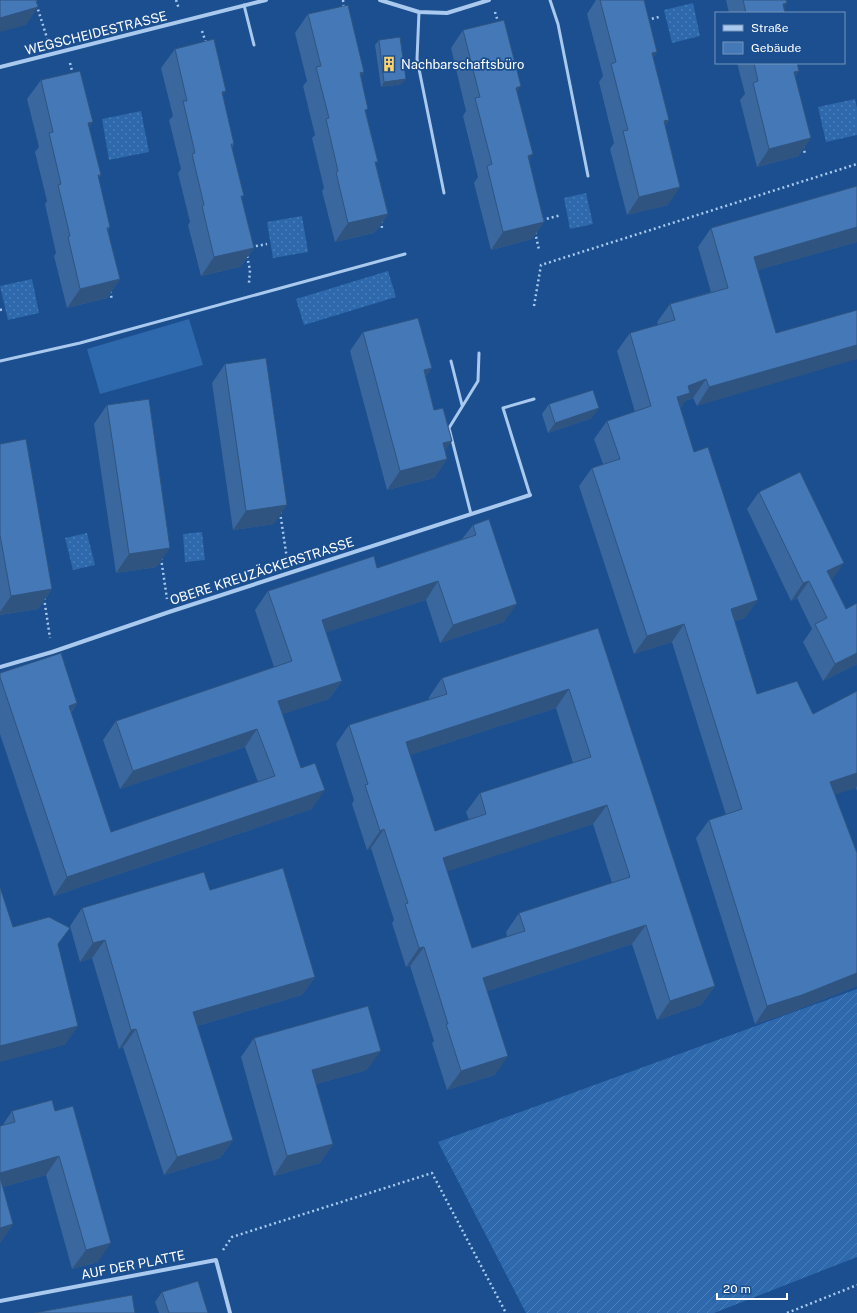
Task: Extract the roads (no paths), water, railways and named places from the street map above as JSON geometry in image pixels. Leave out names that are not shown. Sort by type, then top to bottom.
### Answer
[{"type":"street","name":"WEGSCHEIDESTRASSE","points":[[0,67],[266,0]]},
{"type":"street","points":[[380,0],[418,12],[447,13],[489,0]]},
{"type":"street","name":"OBERE KREUZÄCKERSTRASSE","points":[[0,667],[52,652],[169,612],[530,495]]},
{"type":"street","name":"AUF DER PLATTE","points":[[0,1301],[216,1260],[230,1313]]},
{"type":"lane","points":[[550,0],[558,24],[588,176]]},
{"type":"lane","points":[[244,5],[254,45]]},
{"type":"lane","points":[[418,12],[417,59],[444,193]]},
{"type":"lane","points":[[0,361],[80,343],[405,254]]},
{"type":"lane","points":[[471,514],[449,428],[478,381],[479,353]]},
{"type":"lane","points":[[451,361],[462,405]]},
{"type":"lane","points":[[530,495],[503,408],[534,399]]},
{"type":"place","name":"Nachbarschaftsbüro","points":[[389,64]]}]
